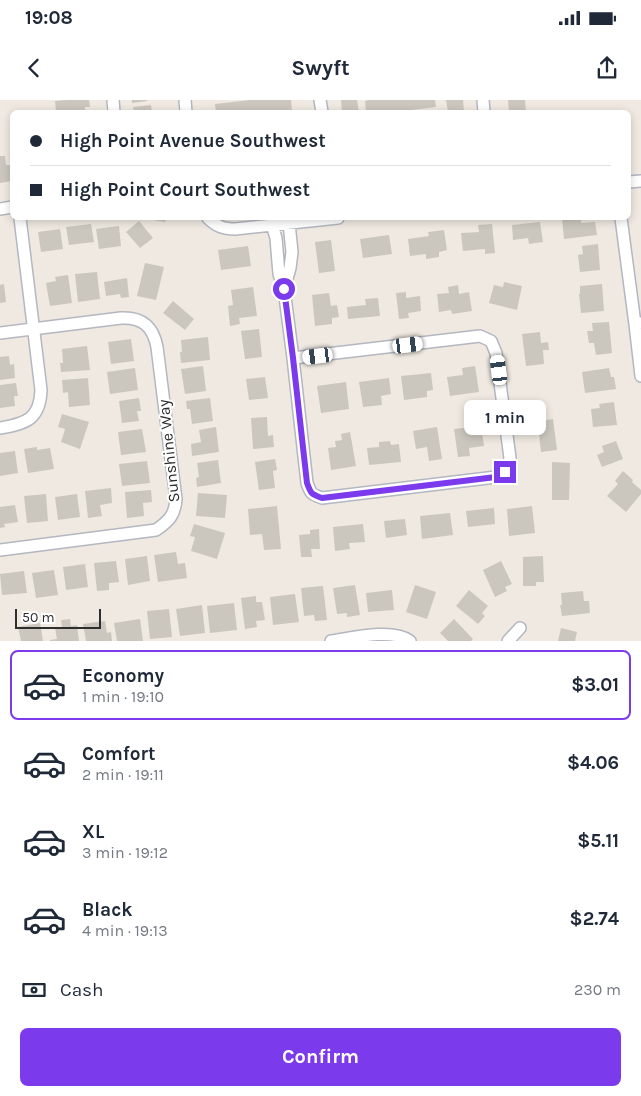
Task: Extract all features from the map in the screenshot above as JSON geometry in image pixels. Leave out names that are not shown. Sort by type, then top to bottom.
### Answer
[{"type":"street","points":[[0,428],[17,426],[26,422],[38,408],[41,399],[20,220]]},
{"type":"street","points":[[210,220],[215,225],[227,229],[318,220]]},
{"type":"street","points":[[621,220],[638,324],[641,376]]},
{"type":"street","points":[[284,289],[292,252],[289,223]]},
{"type":"street","points":[[272,225],[276,238],[279,274],[284,289],[307,483],[310,492],[322,498],[496,477],[502,475],[508,468],[510,458],[505,420],[496,353],[491,341],[480,336],[293,358]]},
{"type":"street","name":"Sunshine Way","points":[[0,333],[129,318],[139,320],[148,326],[156,340],[176,499],[175,508],[170,518],[156,530],[0,550]]},
{"type":"street","points":[[508,641],[520,628]]},
{"type":"street","points":[[331,641],[393,634],[410,641]]},
{"type":"building","points":[[89,100],[90,107],[85,107],[85,110],[56,110],[55,101]]},
{"type":"building","points":[[132,100],[147,100],[147,101],[132,103]]},
{"type":"building","points":[[250,100],[291,100],[292,110],[216,110],[215,104]]},
{"type":"building","points":[[341,100],[357,100],[359,110],[342,110]]},
{"type":"building","points":[[435,100],[436,107],[411,110],[366,110],[365,101]]},
{"type":"building","points":[[446,100],[463,100],[464,110],[448,110]]},
{"type":"building","points":[[508,100],[525,100],[526,110],[509,110]]},
{"type":"building","points":[[151,105],[152,110],[134,110],[133,107]]},
{"type":"building","points":[[0,156],[5,156],[6,165],[10,165],[10,181],[0,183]]},
{"type":"building","points":[[562,220],[581,220],[581,223],[595,222],[597,235],[564,239]]},
{"type":"building","points":[[139,221],[153,238],[140,248],[126,232]]},
{"type":"building","points":[[540,222],[543,242],[529,244],[528,238],[513,240],[512,225]]},
{"type":"building","points":[[91,224],[94,242],[69,245],[66,227]]},
{"type":"building","points":[[492,224],[495,253],[485,254],[485,249],[463,251],[461,233],[479,232],[478,225]]},
{"type":"building","points":[[119,226],[121,246],[99,249],[96,229]]},
{"type":"building","points":[[60,229],[63,249],[41,252],[38,232]]},
{"type":"building","points":[[444,230],[447,250],[439,252],[439,257],[426,259],[426,254],[410,256],[408,239],[429,236],[428,232]]},
{"type":"building","points":[[389,235],[392,254],[363,258],[360,239]]},
{"type":"building","points":[[331,240],[335,271],[319,273],[315,242]]},
{"type":"building","points":[[598,244],[600,270],[580,272],[578,255],[583,254],[582,246]]},
{"type":"building","points":[[248,246],[251,266],[221,270],[218,250]]},
{"type":"building","points":[[145,263],[164,267],[156,300],[137,296]]},
{"type":"building","points":[[97,272],[100,299],[78,302],[75,274]]},
{"type":"building","points":[[68,275],[72,303],[50,306],[46,283],[56,281],[55,277]]},
{"type":"building","points":[[127,278],[129,297],[121,298],[120,294],[106,296],[104,282]]},
{"type":"building","points":[[504,282],[522,286],[517,310],[489,303],[494,285],[503,287]]},
{"type":"building","points":[[4,284],[6,302],[0,303],[0,285]]},
{"type":"building","points":[[602,284],[604,311],[581,313],[580,286]]},
{"type":"building","points":[[458,285],[459,294],[469,292],[472,311],[452,314],[451,310],[439,312],[437,294],[449,293],[448,287]]},
{"type":"building","points":[[253,287],[257,316],[239,318],[240,324],[230,326],[228,306],[233,305],[231,290]]},
{"type":"building","points":[[406,292],[406,298],[420,296],[421,311],[408,313],[409,318],[399,319],[396,293]]},
{"type":"building","points":[[329,293],[331,306],[337,305],[339,317],[332,318],[332,324],[315,326],[312,295]]},
{"type":"building","points":[[378,298],[380,316],[348,319],[347,307],[366,305],[365,299]]},
{"type":"building","points":[[173,301],[194,319],[185,330],[163,313]]},
{"type":"building","points":[[609,322],[612,353],[596,355],[594,343],[589,343],[587,331],[593,331],[592,323]]},
{"type":"building","points":[[259,329],[262,357],[245,359],[241,331]]},
{"type":"building","points":[[540,332],[541,343],[548,342],[549,350],[543,350],[544,364],[526,366],[522,334]]},
{"type":"building","points":[[208,337],[210,360],[181,363],[181,340]]},
{"type":"building","points":[[131,339],[134,361],[111,364],[108,342]]},
{"type":"building","points":[[87,346],[90,370],[61,372],[60,363],[63,363],[62,349]]},
{"type":"building","points":[[9,356],[10,365],[14,364],[15,378],[0,380],[0,357]]},
{"type":"building","points":[[203,366],[206,391],[185,394],[181,369]]},
{"type":"building","points":[[475,366],[479,392],[450,396],[447,377],[463,375],[462,368]]},
{"type":"building","points":[[135,368],[138,390],[110,394],[107,372]]},
{"type":"building","points":[[609,368],[611,377],[614,377],[616,389],[585,393],[582,372]]},
{"type":"building","points":[[431,373],[433,390],[427,391],[427,397],[404,400],[401,376]]},
{"type":"building","points":[[265,377],[268,398],[249,400],[246,379]]},
{"type":"building","points":[[88,378],[90,405],[69,407],[68,392],[63,393],[62,380]]},
{"type":"building","points":[[389,378],[391,394],[381,396],[382,405],[363,407],[359,382]]},
{"type":"building","points":[[346,382],[349,409],[321,413],[317,386]]},
{"type":"building","points":[[16,383],[18,396],[14,396],[15,406],[0,408],[0,385]]},
{"type":"building","points":[[139,398],[141,411],[137,411],[139,421],[122,423],[119,401]]},
{"type":"building","points":[[210,398],[213,421],[192,424],[190,409],[187,409],[186,401]]},
{"type":"building","points":[[614,402],[617,425],[593,427],[591,409],[600,408],[599,404]]},
{"type":"building","points":[[62,414],[89,422],[80,449],[61,442],[65,429],[58,427]]},
{"type":"building","points":[[267,417],[268,436],[273,435],[274,447],[253,449],[251,418]]},
{"type":"building","points":[[553,419],[557,450],[541,452],[539,434],[535,435],[533,422]]},
{"type":"building","points":[[481,426],[484,446],[469,448],[470,456],[458,457],[454,429]]},
{"type":"building","points":[[216,427],[219,452],[192,456],[191,444],[201,442],[199,430]]},
{"type":"building","points":[[437,427],[442,459],[429,461],[427,447],[416,449],[413,431]]},
{"type":"building","points":[[142,429],[146,452],[121,455],[118,432]]},
{"type":"building","points":[[350,432],[356,466],[331,470],[328,448],[336,447],[335,441],[342,440],[341,434]]},
{"type":"building","points":[[390,441],[391,445],[399,444],[401,462],[369,465],[367,448],[379,447],[379,442]]},
{"type":"building","points":[[616,441],[623,459],[602,467],[597,455],[604,452],[602,446]]},
{"type":"building","points":[[37,447],[37,450],[50,448],[54,469],[28,473],[24,449]]},
{"type":"building","points":[[15,451],[18,473],[0,476],[0,453]]},
{"type":"building","points":[[275,459],[277,470],[273,471],[275,488],[259,490],[255,462]]},
{"type":"building","points":[[218,460],[221,483],[197,487],[196,478],[199,477],[197,463]]},
{"type":"building","points":[[147,461],[150,483],[122,486],[119,464]]},
{"type":"building","points":[[552,462],[570,463],[569,500],[552,500]]},
{"type":"building","points":[[623,471],[641,490],[641,494],[626,512],[607,496],[618,484],[615,481]]},
{"type":"building","points":[[111,488],[112,503],[100,505],[102,516],[88,518],[85,491]]},
{"type":"building","points":[[151,490],[152,502],[143,503],[144,516],[127,518],[125,492]]},
{"type":"building","points":[[198,493],[227,495],[225,518],[196,516]]},
{"type":"building","points":[[46,494],[48,521],[27,523],[24,496]]},
{"type":"building","points":[[77,494],[80,517],[58,520],[55,497]]},
{"type":"building","points":[[15,505],[18,522],[4,524],[5,527],[0,528],[0,507]]},
{"type":"building","points":[[277,506],[281,549],[264,550],[262,534],[250,535],[248,509]]},
{"type":"building","points":[[532,506],[535,533],[509,536],[507,509]]},
{"type":"building","points":[[494,508],[495,524],[468,527],[466,511]]},
{"type":"building","points":[[450,513],[453,535],[422,539],[420,516]]},
{"type":"building","points":[[405,519],[407,535],[386,538],[384,521]]},
{"type":"building","points":[[194,524],[225,533],[217,559],[191,551],[195,537],[190,536]]},
{"type":"building","points":[[363,524],[365,542],[349,543],[350,549],[335,551],[333,527]]},
{"type":"building","points":[[319,529],[320,549],[311,549],[312,557],[301,557],[299,535],[310,534],[310,530]]},
{"type":"building","points":[[176,552],[178,564],[185,563],[187,578],[158,582],[154,555]]},
{"type":"building","points":[[147,556],[150,581],[128,585],[125,559]]},
{"type":"building","points":[[543,556],[544,582],[536,582],[536,586],[523,586],[523,557]]},
{"type":"building","points":[[116,561],[119,582],[109,583],[109,590],[97,591],[94,563]]},
{"type":"building","points":[[501,561],[512,584],[505,587],[507,591],[495,597],[483,570]]},
{"type":"building","points":[[85,564],[88,587],[66,590],[63,567]]},
{"type":"building","points":[[54,570],[58,595],[36,598],[32,573]]},
{"type":"building","points":[[24,571],[27,593],[2,595],[0,574]]},
{"type":"building","points":[[355,585],[360,615],[347,617],[347,613],[337,614],[333,588]]},
{"type":"building","points":[[415,585],[436,592],[427,619],[406,612]]},
{"type":"building","points":[[323,586],[327,620],[315,621],[314,615],[304,616],[301,588]]},
{"type":"building","points":[[392,590],[394,610],[368,612],[366,593]]},
{"type":"building","points":[[469,590],[488,606],[482,613],[485,616],[478,624],[456,606]]},
{"type":"building","points":[[583,591],[584,601],[589,601],[590,613],[562,616],[560,605],[562,605],[561,593]]},
{"type":"building","points":[[295,594],[299,622],[273,625],[270,597]]},
{"type":"building","points":[[256,596],[256,602],[262,602],[265,620],[256,621],[257,627],[245,629],[241,598]]},
{"type":"building","points":[[234,603],[237,630],[210,633],[207,606]]},
{"type":"building","points":[[202,605],[205,633],[180,636],[176,609]]},
{"type":"building","points":[[169,609],[172,637],[150,639],[147,611]]},
{"type":"building","points":[[70,619],[71,626],[77,625],[79,641],[50,641],[57,639],[55,628],[62,627],[61,620]]},
{"type":"building","points":[[140,619],[143,641],[117,641],[114,623]]},
{"type":"building","points":[[454,619],[473,639],[471,641],[448,641],[440,633]]},
{"type":"building","points":[[105,621],[107,633],[111,632],[112,641],[86,641],[83,624]]},
{"type":"building","points":[[40,623],[43,641],[21,641],[18,627]]},
{"type":"building","points":[[561,628],[577,632],[575,641],[558,641]]},
{"type":"route","points":[[284,289],[307,483],[313,495],[322,498],[496,477],[505,472]]}]
